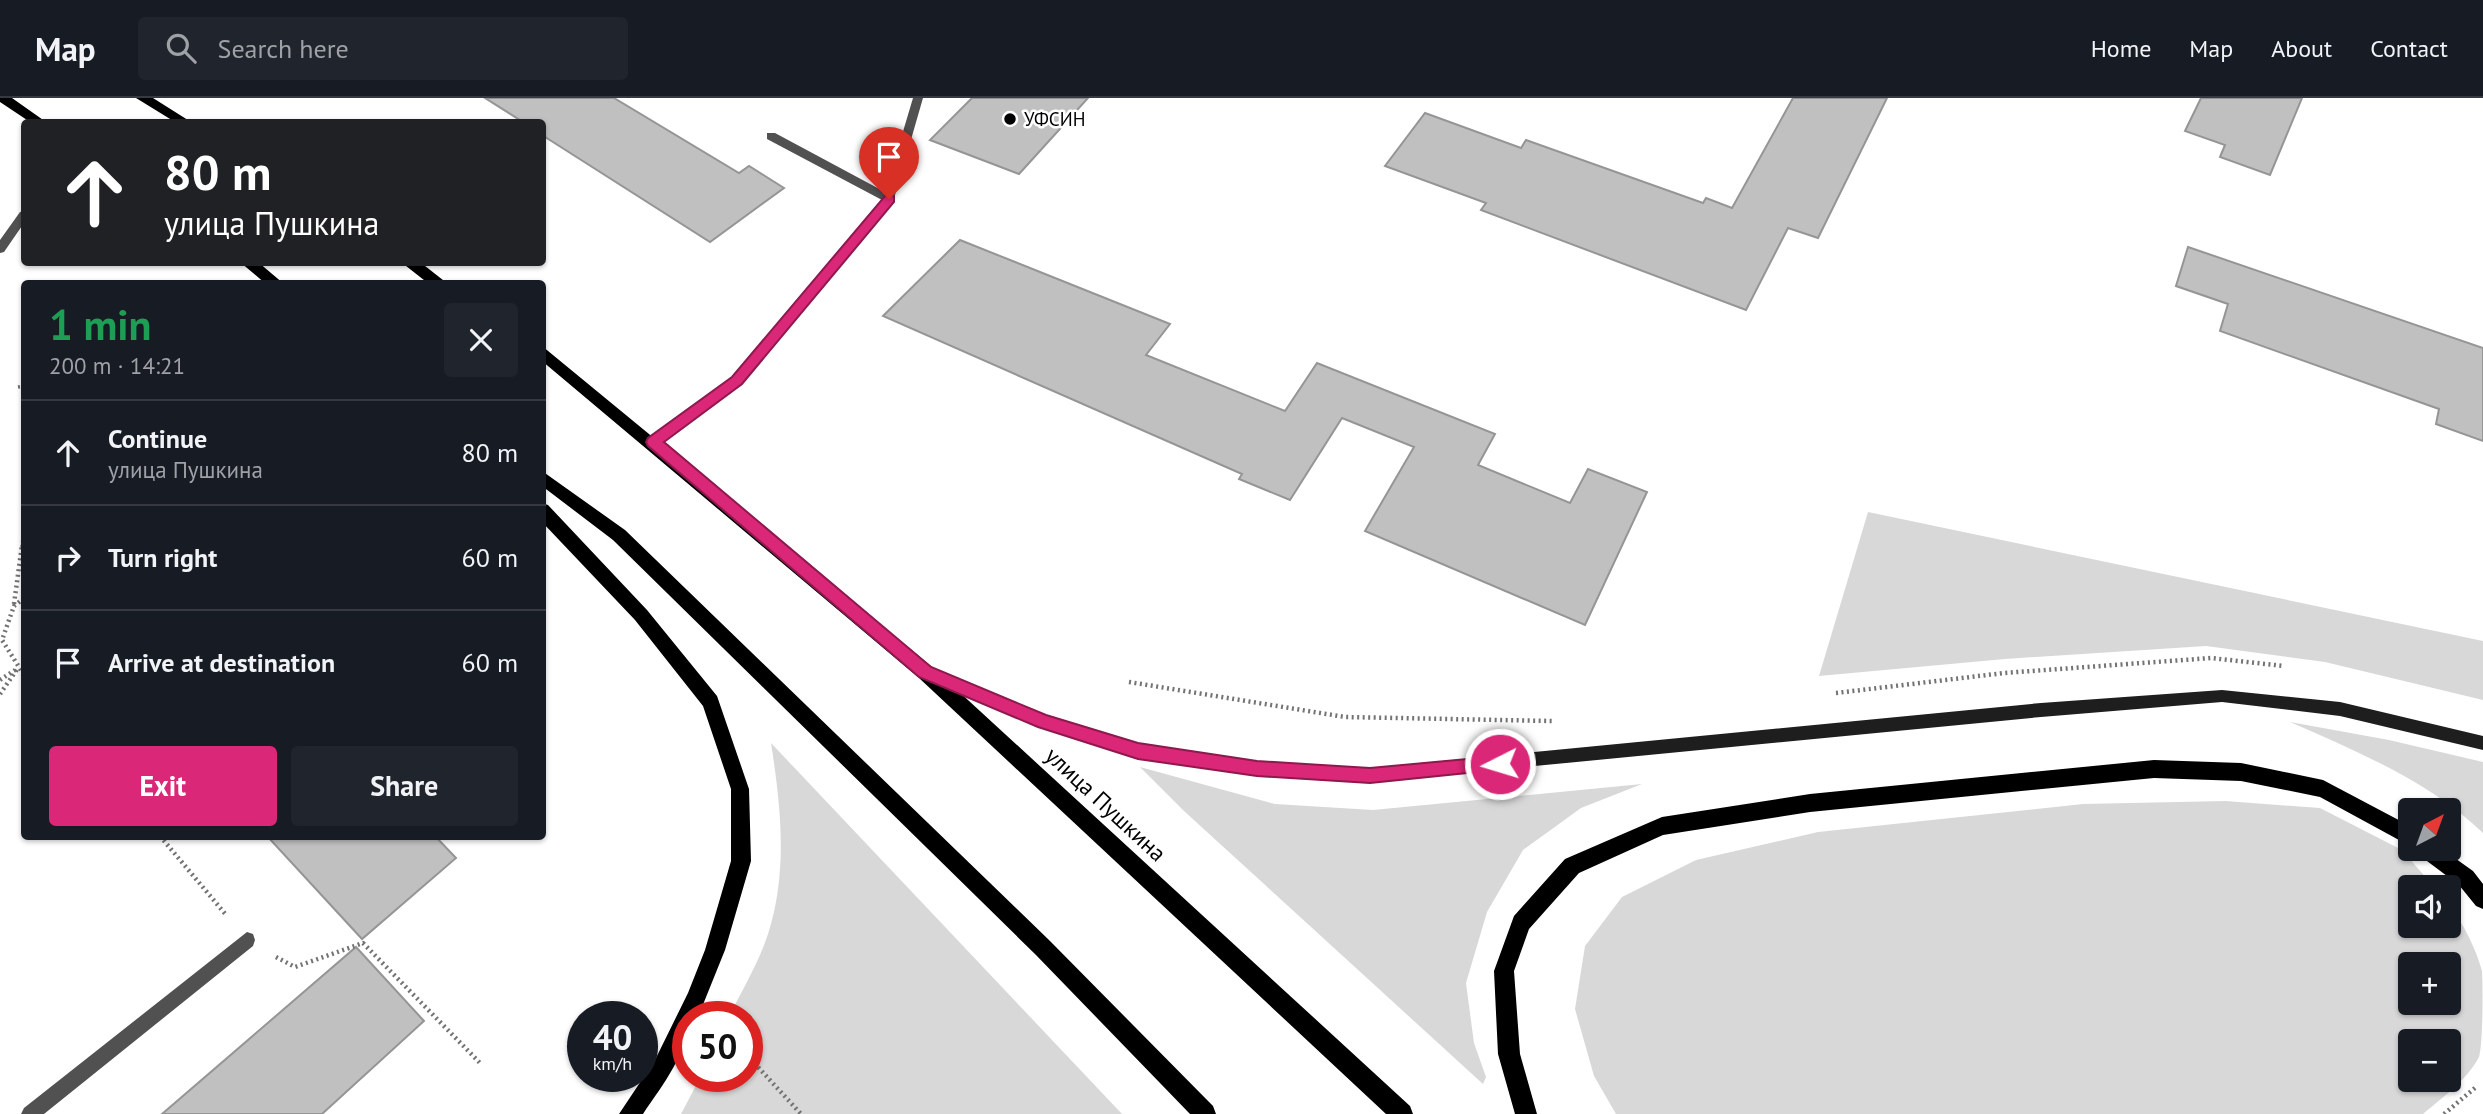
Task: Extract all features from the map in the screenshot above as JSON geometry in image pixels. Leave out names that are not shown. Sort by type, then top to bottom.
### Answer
[{"type":"main road","points":[[3,98],[34,119]]},
{"type":"main road","points":[[143,98],[179,119]]},
{"type":"main road","points":[[252,266],[272,280]]},
{"type":"main road","points":[[414,266],[435,280]]},
{"type":"main road","name":"улица Пушкина","points":[[546,355],[925,672],[1402,1114]]},
{"type":"main road","points":[[546,480],[619,535],[1043,948],[1205,1114]]},
{"type":"main road","points":[[546,514],[641,615],[711,702],[740,789],[741,861],[715,950],[696,999],[662,1067],[630,1114]]},
{"type":"main road","points":[[925,672],[1044,721],[1138,751],[1257,768],[1370,775],[2041,710],[2222,696],[2340,709],[2483,743]]},
{"type":"main road","points":[[1526,1114],[1509,1054],[1504,971],[1521,923],[1572,866],[1662,826],[1810,803],[2154,769],[2241,772],[2323,789],[2398,828]]},
{"type":"main road","points":[[2443,861],[2466,878],[2483,900]]},
{"type":"lane","points":[[653,442],[737,381],[889,199],[918,98]]},
{"type":"lane","points":[[771,136],[889,199]]},
{"type":"lane","points":[[0,249],[21,219]]},
{"type":"lane","points":[[30,1114],[247,940]]},
{"type":"path","points":[[21,552],[14,606],[2,640],[21,671]]},
{"type":"path","points":[[14,606],[21,600]]},
{"type":"path","points":[[1829,694],[2004,673],[2211,657],[2287,667]]},
{"type":"path","points":[[0,680],[18,667]]},
{"type":"path","points":[[0,694],[18,667]]},
{"type":"path","points":[[1129,682],[1345,717],[1560,721]]},
{"type":"path","points":[[163,840],[247,940],[295,967],[363,943],[481,1063]]},
{"type":"path","points":[[763,1072],[801,1114]]},
{"type":"path","points":[[2444,1114],[2476,1087]]},
{"type":"shaded area","points":[[1868,512],[2483,641],[2483,700],[2325,662],[2206,646],[2005,659],[1819,676]]},
{"type":"shaded area","points":[[2290,722],[2389,740],[2483,762],[2483,833],[2461,814],[2461,798],[2440,798],[2367,757]]},
{"type":"shaded area","points":[[771,743],[1122,1114],[681,1114],[693,1092],[763,1092],[763,1001],[737,1001],[764,944],[774,911],[781,839]]},
{"type":"shaded area","points":[[1140,767],[1275,804],[1373,810],[1642,784],[1581,808],[1523,850],[1487,912],[1466,983],[1474,1043],[1486,1077],[1483,1084],[1184,811]]},
{"type":"shaded area","points":[[2225,801],[2320,808],[2398,848],[2398,861],[2412,861],[2424,875],[2398,875],[2398,938],[2461,938],[2461,922],[2482,971],[2479,1057],[2461,1081],[2461,1029],[2398,1029],[2398,1092],[2449,1092],[2423,1114],[1616,1114],[1594,1076],[1575,1009],[1585,946],[1622,897],[1696,860],[1818,832],[2083,804]]},
{"type":"building","points":[[485,98],[614,98],[739,173],[749,166],[784,188],[710,242],[546,138],[546,119],[518,119]]},
{"type":"building","name":"УФСИН","points":[[972,98],[1088,98],[1019,174],[930,140]]},
{"type":"building","points":[[1793,98],[1887,98],[1818,238],[1788,228],[1746,310],[1481,210],[1486,203],[1385,166],[1425,113],[1521,148],[1526,140],[1703,203],[1706,198],[1732,208]]},
{"type":"building","points":[[2201,98],[2302,98],[2270,175],[2220,157],[2225,145],[2185,131]]},
{"type":"building","points":[[960,240],[1170,324],[1146,355],[1285,411],[1317,363],[1495,434],[1478,465],[1570,503],[1588,469],[1647,492],[1585,625],[1365,531],[1414,447],[1342,418],[1290,500],[1239,479],[1242,474],[883,316]]},
{"type":"building","points":[[2188,247],[2483,348],[2483,441],[2436,424],[2439,409],[2220,331],[2228,304],[2176,286]]},
{"type":"building","points":[[271,840],[439,840],[456,858],[362,939]]},
{"type":"building","points":[[356,947],[424,1021],[322,1114],[162,1114]]},
{"type":"place","name":"УФСИН","points":[[1010,119]]},
{"type":"route","points":[[889,199],[737,381],[653,442],[925,672],[1044,721],[1138,751],[1257,768],[1370,775],[1500,764]]}]
